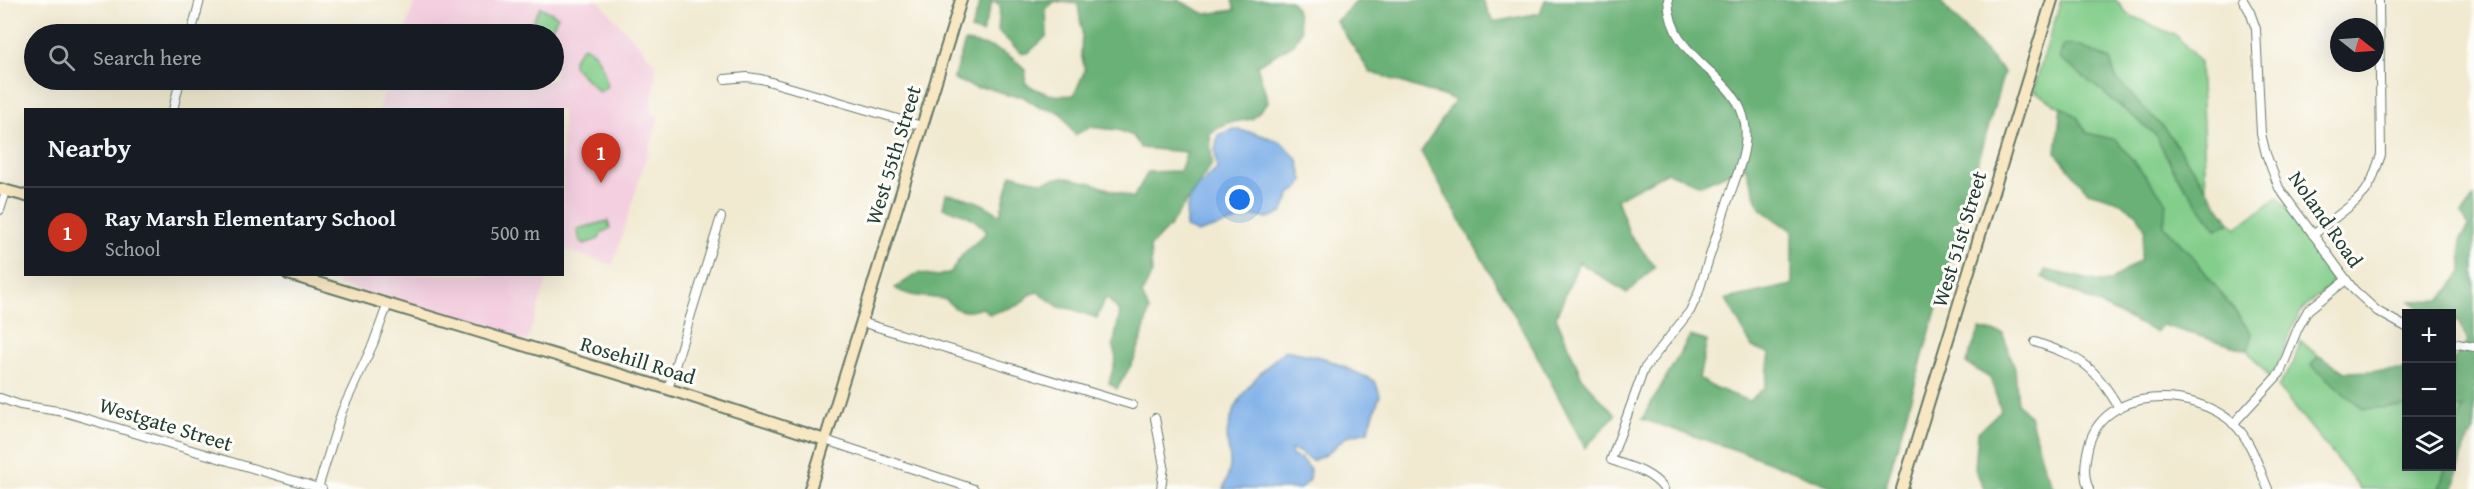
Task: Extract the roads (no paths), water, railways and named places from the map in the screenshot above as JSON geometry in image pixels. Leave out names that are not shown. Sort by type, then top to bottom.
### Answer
[{"type":"street","points":[[194,24],[200,0]]},
{"type":"street","name":"West 55th Street","points":[[810,489],[961,0]]},
{"type":"street","points":[[1664,489],[1645,472],[1611,460],[1644,369],[1690,311],[1698,294],[1745,147],[1745,124],[1741,109],[1725,87],[1682,44],[1668,14],[1668,0]]},
{"type":"street","name":"West 51st Street","points":[[1902,489],[2052,0]]},
{"type":"street","name":"Noland Road","points":[[2242,0],[2250,12],[2258,42],[2259,114],[2266,154],[2279,188],[2346,280],[2377,311],[2402,325]]},
{"type":"street","points":[[2313,235],[2365,192],[2381,155],[2379,0]]},
{"type":"street","points":[[725,79],[747,77],[761,79],[922,126]]},
{"type":"street","points":[[173,108],[178,90]]},
{"type":"street","points":[[0,210],[3,190],[24,195]]},
{"type":"street","points":[[668,389],[721,217]]},
{"type":"street","name":"Rosehill Road","points":[[294,276],[387,306],[668,389],[974,489]]},
{"type":"street","points":[[324,286],[326,276]]},
{"type":"street","points":[[2234,424],[2280,373],[2298,328],[2308,310],[2346,280]]},
{"type":"street","points":[[320,488],[342,411],[373,344],[387,306]]},
{"type":"street","points":[[861,322],[1132,405]]},
{"type":"street","points":[[2035,342],[2073,356],[2087,364],[2098,375],[2119,408]]},
{"type":"street","points":[[2456,343],[2474,347]]},
{"type":"street","name":"Westgate Street","points":[[0,398],[20,405],[64,412],[320,488]]},
{"type":"street","points":[[2089,489],[2085,473],[2089,443],[2104,419],[2119,408],[2137,400],[2151,398],[2174,399],[2207,407],[2234,424],[2248,443],[2268,489]]},
{"type":"street","points":[[1155,418],[1164,466],[1161,489]]},
{"type":"water","points":[[1233,129],[1255,133],[1281,142],[1298,160],[1303,180],[1299,188],[1291,193],[1282,213],[1268,218],[1253,216],[1197,233],[1186,227],[1189,200],[1197,188],[1217,169],[1215,151],[1218,135]]},
{"type":"water","points":[[1285,350],[1324,358],[1375,381],[1380,395],[1368,431],[1347,436],[1327,454],[1312,461],[1297,451],[1291,450],[1292,456],[1301,459],[1310,469],[1309,480],[1300,489],[1223,489],[1230,466],[1228,429],[1236,405],[1258,376]]},
{"type":"place","name":"Ray Marsh Elementary School","points":[[601,183]]}]
